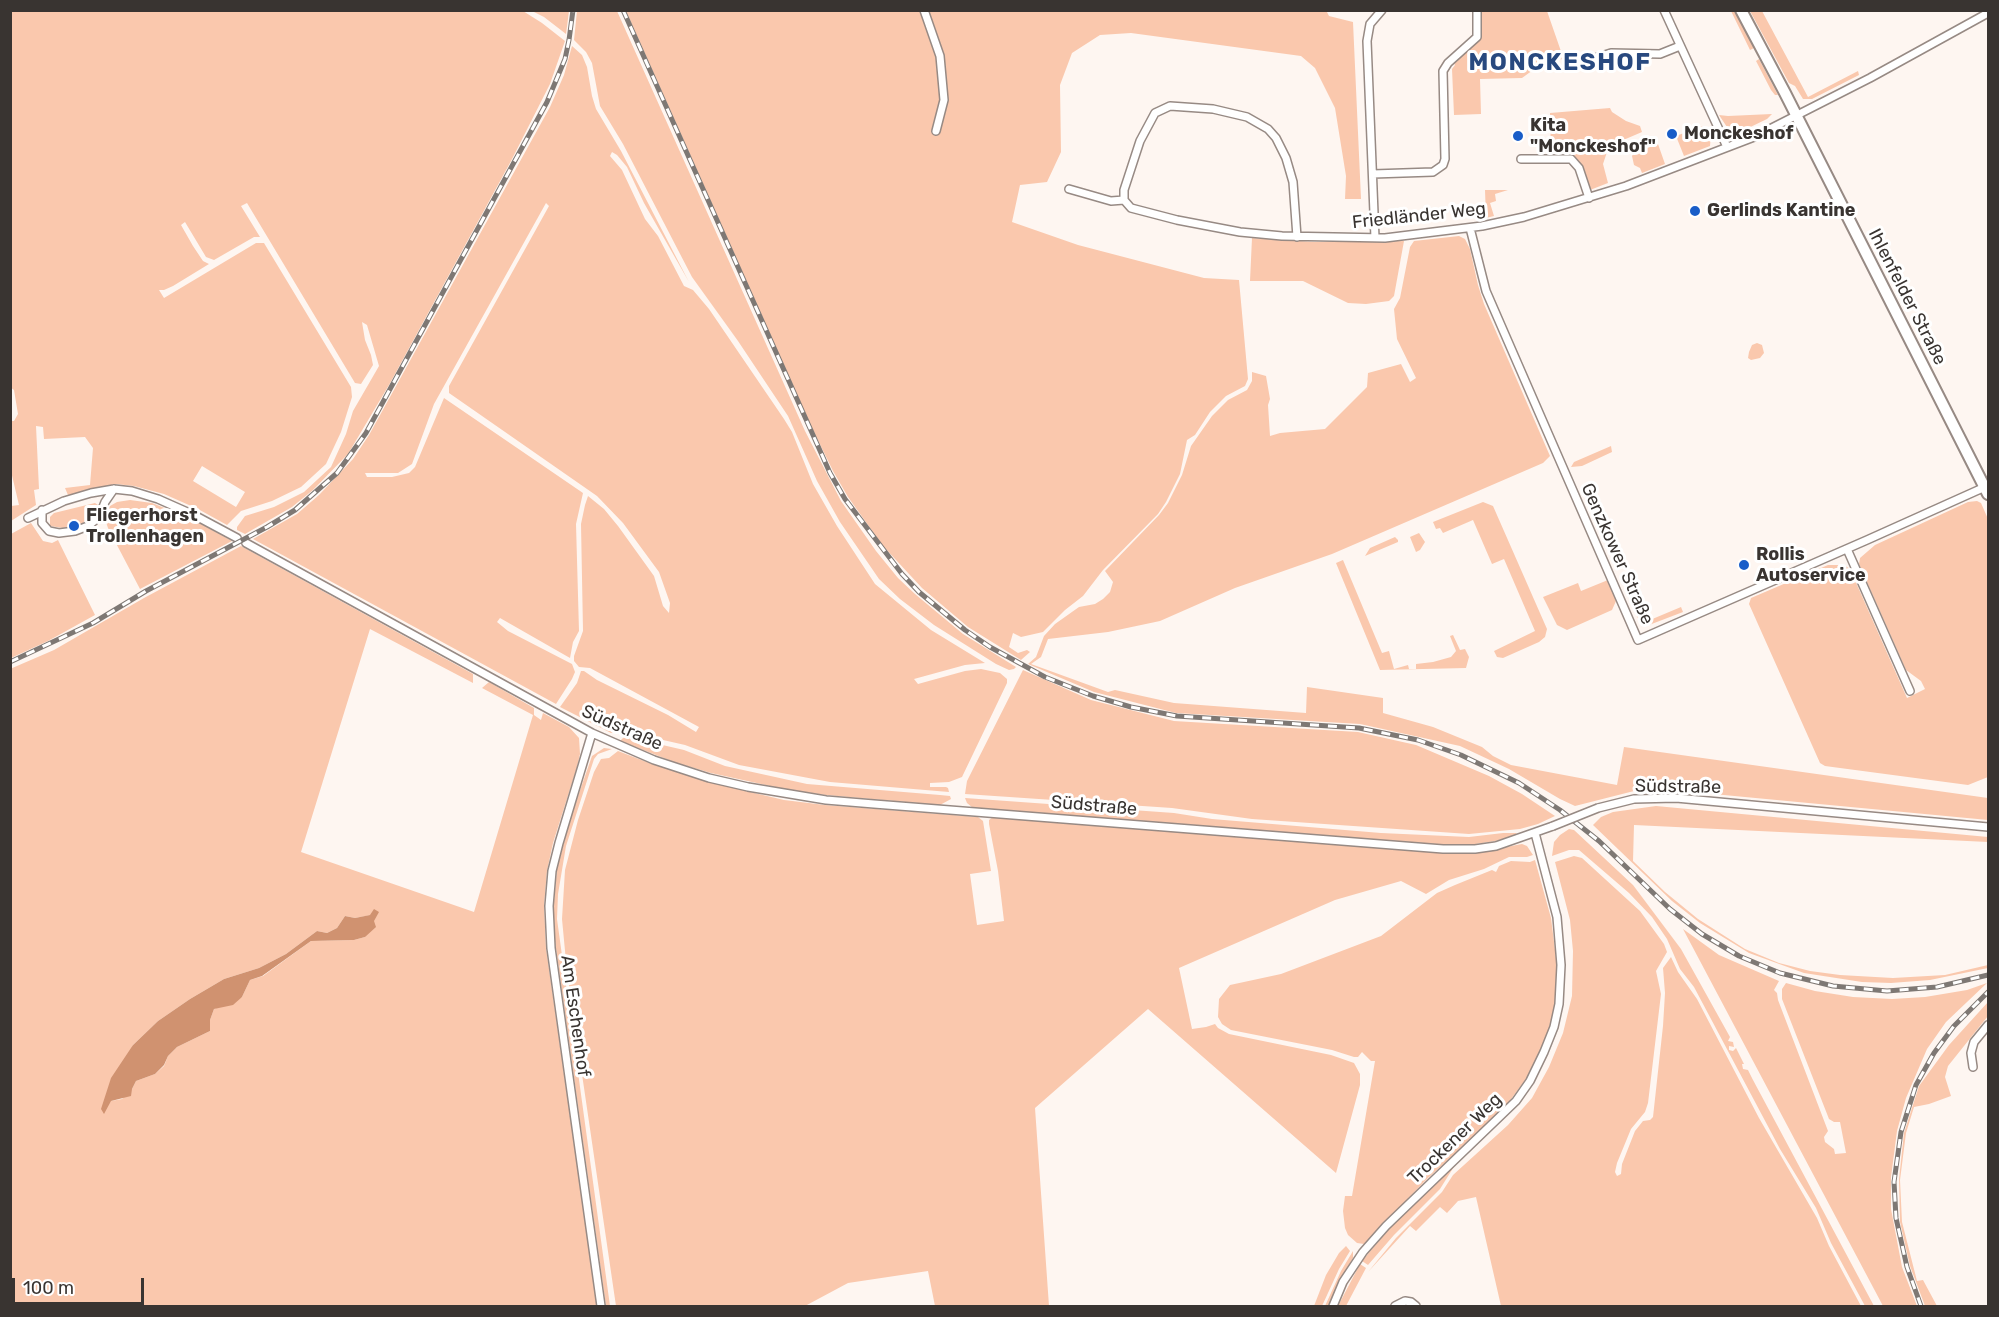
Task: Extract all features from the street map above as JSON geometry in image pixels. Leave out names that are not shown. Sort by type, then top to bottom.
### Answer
[{"type":"main road","name":"Ihlenfelder Straße","points":[[1741,10],[1987,490]]},
{"type":"street","points":[[924,10],[940,56],[944,100],[936,131]]},
{"type":"street","points":[[1375,238],[1367,41],[1370,24],[1382,10]]},
{"type":"street","points":[[1373,174],[1433,172],[1439,170],[1443,165],[1445,159],[1443,71],[1448,63],[1478,37],[1477,10]]},
{"type":"street","points":[[1664,10],[1727,147]]},
{"type":"street","points":[[1796,115],[1870,78],[1989,13]]},
{"type":"street","points":[[1579,63],[1611,53],[1660,54],[1680,46]]},
{"type":"street","points":[[1124,200],[1124,190],[1140,141],[1155,113],[1170,106],[1213,109],[1253,120],[1268,129],[1276,138],[1291,170],[1296,204],[1297,237]]},
{"type":"street","name":"Friedländer Weg","points":[[1069,189],[1111,201],[1124,200],[1131,208],[1178,220],[1240,232],[1297,237],[1375,238],[1470,228],[1524,217],[1626,186],[1754,137],[1796,115]]},
{"type":"street","points":[[1521,159],[1571,159],[1580,168],[1589,198]]},
{"type":"street","name":"Genzkower Straße","points":[[1470,228],[1486,291],[1638,640],[1987,490]]},
{"type":"street","points":[[42,510],[42,524],[49,531],[59,533],[75,531],[99,518],[105,502],[114,489]]},
{"type":"street","points":[[28,518],[73,498],[114,489],[132,491],[158,499],[237,538]]},
{"type":"street","name":"Südstraße","points":[[246,543],[592,733],[654,760],[709,777],[783,794],[826,800],[1443,849],[1475,849],[1496,846],[1598,808],[1634,799],[1676,798],[1989,827]]},
{"type":"street","points":[[1847,549],[1910,691]]},
{"type":"street","name":"Am Eschenhof","points":[[592,733],[552,871],[549,906],[551,948],[601,1306]]},
{"type":"street","name":"Trockener Weg","points":[[1333,1306],[1343,1282],[1363,1252],[1393,1219],[1516,1101],[1530,1081],[1544,1052],[1554,1027],[1559,1004],[1562,965],[1557,917],[1535,833]]},
{"type":"street","points":[[1973,1067],[1971,1053],[1974,1042],[1989,1025]]},
{"type":"street","points":[[1395,1306],[1405,1301],[1416,1306]]},
{"type":"shaded area","points":[[1326,10],[1329,16],[1353,22],[1361,199],[1345,199],[1346,176],[1335,108],[1315,68],[1301,56],[1131,33],[1100,35],[1072,53],[1060,85],[1061,152],[1047,182],[1020,185],[1012,222],[1078,245],[1204,278],[1239,280],[1248,379],[1245,386],[1226,396],[1210,412],[1195,435],[1187,440],[1180,474],[1158,514],[1103,570],[1083,596],[1043,632],[1021,637],[1013,633],[1009,647],[1018,653],[1027,650],[1030,652],[1021,660],[968,627],[922,588],[883,546],[848,497],[812,428],[626,11]]},
{"type":"shaded area","points":[[10,11],[523,11],[565,41],[550,84],[511,161],[389,385],[348,454],[313,490],[292,507],[245,534],[237,530],[245,516],[274,507],[304,492],[331,467],[346,434],[353,411],[379,366],[367,325],[362,322],[373,365],[361,384],[355,383],[247,203],[241,206],[260,237],[254,237],[214,260],[206,257],[185,222],[181,225],[193,246],[203,261],[209,264],[173,286],[159,290],[164,298],[256,243],[264,243],[351,387],[352,397],[341,432],[326,464],[301,487],[272,501],[241,511],[227,525],[164,494],[134,486],[116,484],[68,495],[65,488],[90,485],[93,448],[85,437],[44,439],[43,427],[36,426],[39,489],[34,490],[36,505],[11,521],[11,506],[19,505],[10,467],[11,421],[14,421],[18,414],[14,390],[10,387]],"holes":[[[202,466],[245,492],[236,507],[193,481]]]},
{"type":"shaded area","points":[[532,11],[569,11],[566,34],[544,17]]},
{"type":"shaded area","points":[[577,11],[617,11],[805,431],[841,501],[898,578],[963,634],[1016,667],[1014,669],[1009,670],[996,664],[934,625],[900,599],[879,579],[840,522],[817,481],[788,416],[692,277],[623,144],[600,106],[592,63],[586,52],[574,40]]},
{"type":"shaded area","points":[[1480,11],[1547,11],[1564,60],[1551,57],[1522,78],[1480,79],[1481,114],[1454,115],[1452,69],[1455,65],[1453,62],[1480,38]]},
{"type":"shaded area","points":[[1731,11],[1735,11],[1754,48],[1750,50]]},
{"type":"shaded area","points":[[1750,11],[1762,11],[1808,97],[1858,71],[1859,75],[1812,99],[1803,99],[1795,86],[1789,83]]},
{"type":"shaded area","points":[[572,46],[582,55],[587,67],[596,109],[621,151],[689,282],[644,203],[627,167],[612,152],[610,156],[622,170],[645,219],[658,236],[684,286],[693,290],[709,309],[784,419],[792,432],[813,484],[875,584],[931,630],[985,663],[965,665],[914,679],[918,684],[981,669],[1000,673],[1007,679],[962,777],[949,782],[930,783],[930,787],[946,787],[949,792],[830,782],[739,765],[685,745],[628,732],[611,733],[560,707],[577,683],[581,671],[584,671],[696,732],[699,727],[590,668],[579,667],[574,661],[583,631],[581,524],[588,496],[604,509],[654,576],[663,606],[669,613],[670,603],[659,572],[623,523],[597,496],[449,393],[449,386],[549,206],[546,203],[434,404],[412,464],[398,473],[365,473],[367,477],[392,477],[409,473],[415,467],[444,398],[583,493],[576,524],[579,631],[573,642],[570,658],[500,618],[497,622],[508,631],[572,664],[575,672],[556,704],[253,539],[297,514],[319,495],[353,459],[369,435],[550,107],[564,75]]},
{"type":"shaded area","points":[[1759,59],[1778,95],[1771,90],[1756,61]]},
{"type":"shaded area","points":[[1610,108],[1612,112],[1626,121],[1640,126],[1642,132],[1621,141],[1607,152],[1603,164],[1608,183],[1590,190],[1579,161],[1565,154],[1551,154],[1550,113]]},
{"type":"shaded area","points":[[1772,114],[1767,119],[1738,133],[1727,127],[1719,115],[1728,116]]},
{"type":"shaded area","points":[[1702,126],[1711,134],[1710,146],[1684,156],[1676,136]]},
{"type":"shaded area","points":[[1658,144],[1665,164],[1642,173],[1640,168],[1634,165],[1632,156],[1634,153]]},
{"type":"shaded area","points":[[1485,190],[1508,190],[1495,194],[1496,201],[1490,203],[1494,216],[1486,218]]},
{"type":"shaded area","points":[[1459,236],[1465,239],[1470,249],[1484,304],[1550,456],[1543,463],[1332,554],[1235,588],[1160,621],[1108,632],[1048,639],[1041,657],[1031,664],[1108,692],[1115,690],[1174,703],[1306,713],[1307,687],[1383,698],[1383,713],[1433,727],[1482,747],[1493,756],[1511,765],[1617,785],[1624,747],[1988,798],[1988,820],[1671,790],[1634,791],[1575,806],[1509,769],[1460,746],[1360,724],[1176,713],[1094,692],[1028,664],[1036,657],[1044,636],[1055,624],[1079,607],[1095,604],[1110,592],[1113,582],[1105,571],[1168,503],[1182,475],[1191,446],[1212,416],[1228,400],[1247,390],[1252,381],[1252,372],[1266,376],[1270,399],[1268,405],[1270,436],[1325,429],[1367,387],[1368,373],[1401,364],[1410,382],[1416,378],[1397,339],[1394,309],[1400,298],[1410,247],[1414,241]]},
{"type":"shaded area","points":[[1252,238],[1315,242],[1404,241],[1394,296],[1389,301],[1366,304],[1348,303],[1303,281],[1250,281]]},
{"type":"shaded area","points":[[1757,343],[1762,345],[1764,353],[1760,358],[1751,360],[1748,358],[1749,352],[1752,345]]},
{"type":"shaded area","points":[[1611,446],[1612,452],[1582,466],[1571,467],[1574,462]]},
{"type":"shaded area","points":[[130,500],[152,503],[192,519],[232,541],[140,589],[105,519],[110,506],[117,502]]},
{"type":"shaded area","points":[[1483,502],[1493,506],[1547,629],[1545,637],[1539,642],[1503,658],[1497,657],[1494,651],[1535,631],[1504,559],[1492,564],[1473,520],[1443,533],[1440,528],[1436,529],[1433,522]]},
{"type":"shaded area","points":[[1968,502],[1981,503],[1988,519],[1988,777],[1968,785],[1825,766],[1820,763],[1749,604],[1751,598],[1828,565],[1844,565],[1850,569],[1907,698],[1925,689],[1921,681],[1906,670],[1859,564],[1860,558],[1875,545]]},
{"type":"shaded area","points":[[95,503],[98,505],[97,508],[83,523],[77,525],[74,520],[69,522],[71,527],[50,526],[50,517],[54,513]]},
{"type":"shaded area","points":[[31,523],[43,541],[52,543],[58,540],[95,615],[11,658],[11,534]]},
{"type":"shaded area","points":[[1419,533],[1425,542],[1416,552],[1410,537]]},
{"type":"shaded area","points":[[1395,537],[1398,542],[1365,556],[1370,548]]},
{"type":"shaded area","points":[[241,546],[473,674],[473,683],[370,629],[301,852],[474,912],[533,715],[482,688],[489,682],[534,708],[534,715],[541,720],[543,713],[569,727],[579,738],[580,754],[553,843],[547,871],[544,905],[546,948],[597,1306],[11,1306],[10,669],[54,650]],"holes":[[[371,915],[365,937],[354,940],[311,941],[263,976],[250,980],[242,997],[214,1009],[210,1020],[210,1031],[177,1047],[168,1056],[164,1066],[155,1074],[136,1081],[122,1099],[111,1101],[133,1045],[158,1021],[190,999],[224,979],[259,968],[286,954],[317,931],[327,933],[337,928],[345,916],[355,918]]]},
{"type":"shaded area","points":[[1343,560],[1382,653],[1389,651],[1394,669],[1408,665],[1409,669],[1416,669],[1416,664],[1451,657],[1456,651],[1450,636],[1453,635],[1460,650],[1465,649],[1469,657],[1466,668],[1380,670],[1336,563]]},
{"type":"shaded area","points":[[1608,580],[1616,601],[1612,610],[1567,630],[1557,625],[1543,597],[1578,583],[1581,591]]},
{"type":"shaded area","points":[[1644,606],[1650,620],[1681,607],[1683,612],[1649,625],[1640,621],[1634,612]]},
{"type":"shaded area","points":[[1023,670],[1091,700],[1174,721],[1358,732],[1416,745],[1489,776],[1555,816],[1520,829],[1469,834],[1252,819],[1172,808],[965,794],[967,781]]},
{"type":"shaded area","points":[[624,737],[684,750],[725,766],[807,784],[950,796],[951,799],[940,805],[784,789],[711,773],[674,762],[620,741]]},
{"type":"shaded area","points":[[604,748],[612,749],[598,754],[594,759],[566,846],[558,894],[557,919],[610,1306],[606,1306],[554,934],[553,912],[557,869],[570,819],[592,756]]},
{"type":"shaded area","points":[[618,751],[708,782],[784,800],[978,817],[983,821],[991,871],[970,874],[977,925],[1004,921],[989,824],[989,820],[993,817],[1441,853],[1475,853],[1522,844],[1527,846],[1533,855],[1509,857],[1484,869],[1449,880],[1426,894],[1401,881],[1335,900],[1179,968],[1192,1029],[1215,1024],[1229,1034],[1331,1055],[1354,1063],[1360,1074],[1360,1085],[1336,1173],[1148,1009],[1035,1108],[1049,1306],[935,1306],[928,1271],[848,1283],[805,1306],[616,1306],[567,972],[562,919],[565,870],[594,772],[601,759],[609,758]]},
{"type":"shaded area","points":[[965,798],[1174,813],[1212,819],[1381,833],[1469,837],[1503,833],[1516,833],[1517,835],[1476,844],[1443,845],[973,808]]},
{"type":"shaded area","points":[[1656,806],[1988,837],[1988,842],[1634,825],[1633,861],[1665,892],[1698,919],[1745,949],[1779,963],[1810,971],[1840,975],[1893,978],[1945,975],[1988,965],[1988,968],[1930,980],[1891,983],[1862,982],[1804,973],[1749,953],[1700,923],[1672,901],[1593,825],[1601,817],[1613,812]]},
{"type":"shaded area","points":[[1569,829],[1574,830],[1633,885],[1681,949],[1730,1037],[1728,1041],[1733,1042],[1734,1047],[1729,1046],[1729,1050],[1733,1051],[1736,1048],[1744,1064],[1742,1064],[1743,1069],[1748,1070],[1874,1306],[1865,1306],[1831,1243],[1816,1208],[1780,1149],[1694,987],[1680,969],[1667,939],[1652,917],[1629,893],[1579,850],[1569,850],[1552,856],[1554,842]]},
{"type":"shaded area","points":[[1574,856],[1582,858],[1640,911],[1664,944],[1667,952],[1656,971],[1661,994],[1648,1103],[1645,1112],[1631,1129],[1617,1163],[1615,1172],[1617,1176],[1621,1174],[1622,1164],[1635,1131],[1643,1121],[1653,1117],[1663,1026],[1665,993],[1663,968],[1671,957],[1678,972],[1697,999],[1759,1118],[1817,1218],[1861,1306],[1501,1306],[1476,1197],[1458,1201],[1447,1213],[1440,1207],[1416,1231],[1410,1226],[1368,1272],[1396,1238],[1442,1192],[1453,1175],[1508,1125],[1532,1098],[1549,1067],[1563,1033],[1572,996],[1573,951],[1570,920],[1555,862]]},
{"type":"shaded area","points":[[1535,860],[1551,918],[1557,966],[1555,1004],[1550,1026],[1540,1051],[1526,1079],[1500,1114],[1428,1178],[1364,1244],[1357,1243],[1348,1235],[1343,1211],[1345,1196],[1352,1196],[1375,1061],[1371,1061],[1362,1052],[1358,1057],[1354,1057],[1332,1050],[1231,1030],[1222,1024],[1218,1017],[1219,999],[1230,985],[1281,974],[1381,936],[1437,893],[1455,885],[1492,870],[1496,872],[1499,866],[1511,861]]},
{"type":"shaded area","points":[[374,909],[379,912],[374,921],[376,927],[365,937],[354,940],[311,941],[262,976],[250,980],[242,997],[233,1005],[214,1009],[210,1020],[210,1031],[177,1047],[155,1074],[136,1081],[131,1096],[111,1101],[104,1114],[101,1109],[111,1078],[133,1045],[158,1021],[224,979],[259,968],[286,954],[317,931],[327,933],[337,928],[345,916],[355,918],[370,915]]},
{"type":"shaded area","points":[[1683,929],[1719,955],[1779,981],[1774,990],[1828,1131],[1824,1137],[1825,1142],[1834,1149],[1835,1154],[1846,1153],[1840,1122],[1829,1119],[1782,999],[1782,989],[1786,983],[1815,991],[1853,997],[1892,999],[1925,997],[1967,990],[1987,983],[1946,1022],[1927,1049],[1906,1098],[1897,1131],[1891,1177],[1891,1209],[1902,1267],[1917,1306],[1883,1306]]},
{"type":"shaded area","points":[[1988,1002],[1988,1016],[1948,1066],[1945,1077],[1951,1096],[1914,1107],[1906,1133],[1900,1180],[1902,1222],[1917,1281],[1923,1280],[1937,1306],[1925,1306],[1910,1266],[1900,1222],[1899,1179],[1904,1133],[1919,1086],[1949,1045]]},
{"type":"shaded area","points":[[1455,1165],[1440,1189],[1368,1265],[1362,1261],[1389,1229]]},
{"type":"shaded area","points":[[1346,1246],[1350,1251],[1322,1306],[1314,1306],[1326,1275]]},
{"type":"shaded area","points":[[1353,1251],[1353,1258],[1329,1306],[1325,1306],[1341,1271]]},
{"type":"shaded area","points":[[1360,1264],[1366,1268],[1346,1306],[1338,1306]]},
{"type":"railway","points":[[10,662],[93,623],[146,591],[267,527],[295,510],[337,473],[366,433],[547,102],[565,59],[573,10]]},
{"type":"railway","points":[[623,10],[830,473],[845,499],[902,574],[919,592],[965,630],[990,647],[1045,677],[1093,696],[1131,707],[1177,716],[1359,728],[1418,740],[1461,755],[1519,783],[1560,810],[1599,841],[1670,909],[1702,934],[1739,956],[1780,973],[1833,986],[1887,991],[1937,987],[1988,975]]},
{"type":"railway","points":[[1921,1306],[1907,1267],[1896,1218],[1894,1182],[1901,1132],[1916,1085],[1934,1053],[1954,1026],[1988,992]]},
{"type":"place","name":"Monckeshof","points":[[1672,134]]},
{"type":"place","name":"Kita \"Monckeshof\"","points":[[1518,136]]},
{"type":"place","name":"Gerlinds Kantine","points":[[1695,211]]},
{"type":"place","name":"Fliegerhorst Trollenhagen","points":[[74,526]]},
{"type":"place","name":"Rollis Autoservice","points":[[1744,565]]},
{"type":"district","name":"MONCKESHOF","points":[[1560,63]]}]
